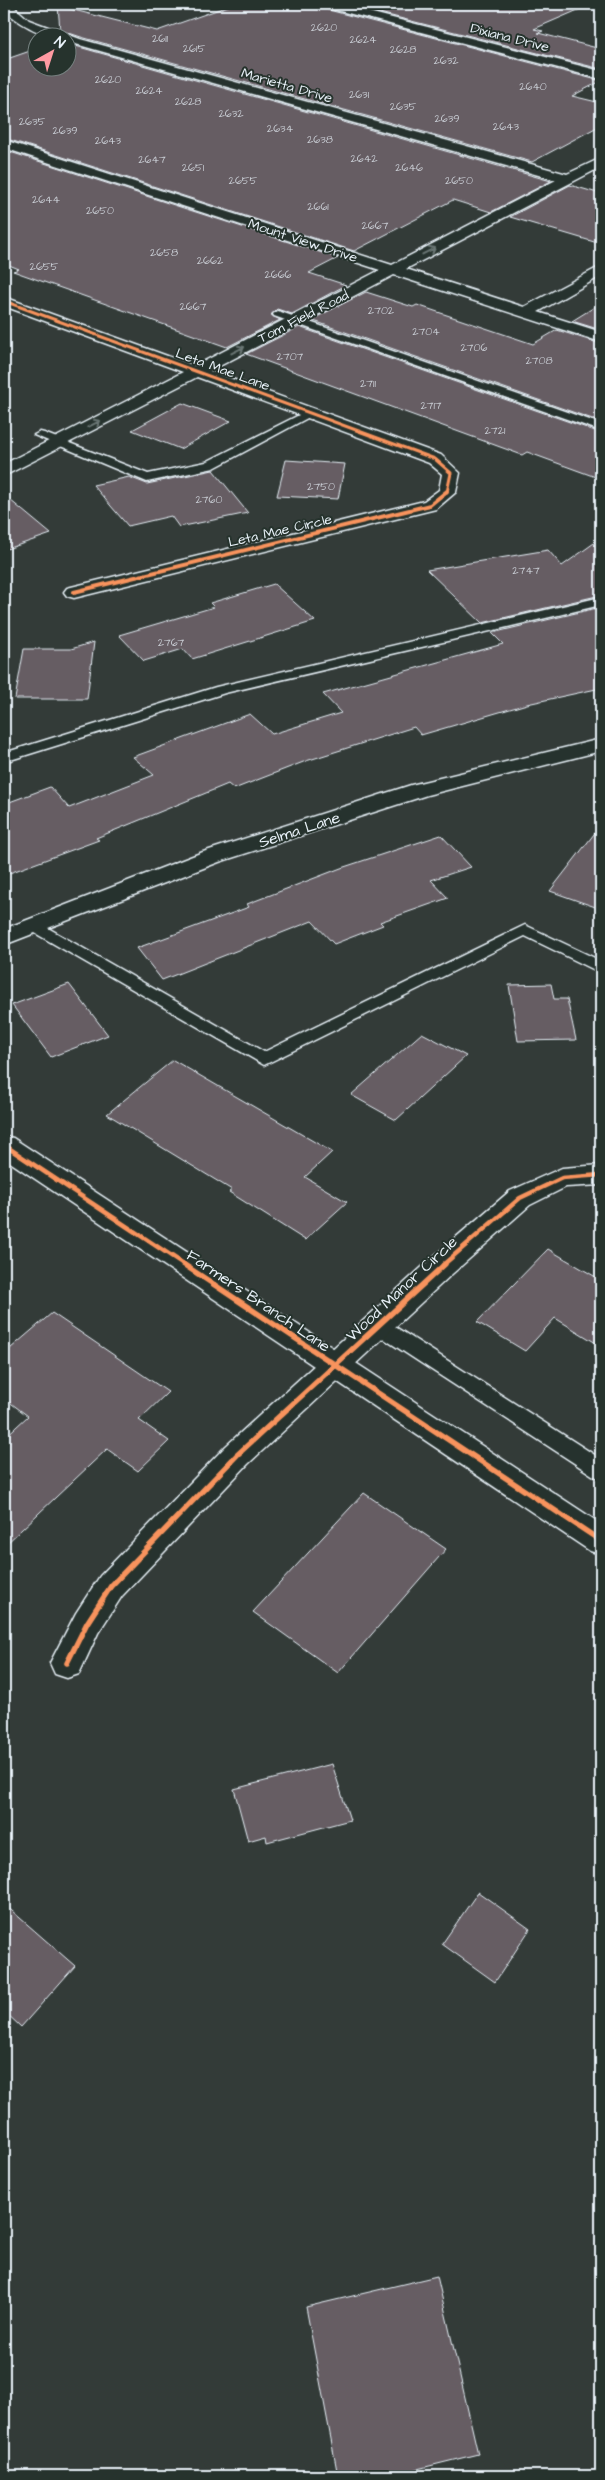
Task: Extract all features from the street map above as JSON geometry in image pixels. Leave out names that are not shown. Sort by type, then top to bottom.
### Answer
[{"type":"street","name":"Marietta Drive","points":[[4,4],[26,22],[76,40],[569,179]]},
{"type":"street","name":"Dixiana Drive","points":[[325,4],[601,75]]},
{"type":"street","name":"Mount View Drive","points":[[4,144],[601,337]]},
{"type":"street","name":"Tom Field Road","points":[[100,404],[601,148]]},
{"type":"street","name":"Tom Field Road","points":[[4,471],[601,162]]},
{"type":"street","points":[[526,312],[601,270]]},
{"type":"street","name":"Leta Mae Lane","points":[[4,301],[435,459]]},
{"type":"street","points":[[26,442],[57,426]]},
{"type":"street","name":"Leta Mae Circle","points":[[74,592],[430,505],[447,492],[451,473],[435,459]]},
{"type":"street","name":"Selma Lane","points":[[4,938],[211,857],[410,793],[601,745]]},
{"type":"street","name":"Farmers Branch Lane","points":[[4,1145],[601,1541]]},
{"type":"street","name":"Wood Manor Circle","points":[[67,1663],[87,1623],[111,1586],[237,1455],[336,1366],[442,1266],[520,1198],[562,1178],[601,1175]]},
{"type":"lane","points":[[278,314],[601,428]]},
{"type":"lane","points":[[40,435],[147,478],[210,465],[309,413]]},
{"type":"lane","points":[[4,758],[220,690],[601,601]]},
{"type":"lane","points":[[34,925],[264,1059],[525,930],[601,968]]},
{"type":"lane","points":[[379,1326],[601,1470]]},
{"type":"building","points":[[234,4],[317,4],[321,8],[601,81],[572,96],[601,103],[601,125],[532,162],[81,37],[78,36],[78,28],[60,28],[58,6],[157,31]]},
{"type":"building","points":[[344,4],[592,4],[534,29],[543,31],[538,33],[601,49],[601,69]]},
{"type":"building","points":[[78,47],[551,181],[491,212],[453,200],[354,251],[4,138],[4,60],[28,52],[28,78],[78,78]]},
{"type":"building","points":[[4,150],[338,258],[309,273],[346,285],[292,314],[277,309],[271,315],[280,320],[227,347],[13,271],[19,269],[4,263]]},
{"type":"building","points":[[570,185],[601,194],[601,244],[510,217]]},
{"type":"building","points":[[366,292],[413,307],[417,305],[533,344],[557,330],[601,344],[601,422],[311,320]]},
{"type":"building","points":[[601,303],[601,330],[572,321]]},
{"type":"building","points":[[299,327],[601,433],[601,479],[527,452],[522,455],[246,354]]},
{"type":"building","points":[[182,403],[231,421],[180,449],[132,430]]},
{"type":"building","points":[[286,460],[345,464],[338,499],[277,496]]},
{"type":"building","points":[[213,470],[248,513],[179,527],[171,516],[128,526],[93,485],[129,477],[147,484]]},
{"type":"building","points":[[4,495],[51,534],[4,550]]},
{"type":"building","points":[[601,538],[601,595],[482,623],[427,570],[548,550],[562,566]]},
{"type":"building","points":[[274,584],[315,621],[192,659],[183,649],[144,661],[119,635],[214,607],[210,603]]},
{"type":"building","points":[[601,607],[601,688],[527,704],[421,735],[414,727],[306,761],[234,789],[228,784],[96,838],[99,840],[4,875],[4,804],[50,787],[69,808],[154,775],[133,757],[250,714],[272,734],[341,713],[323,694],[503,644],[492,633]]},
{"type":"building","points":[[94,642],[87,699],[15,699],[24,649],[71,649]]},
{"type":"building","points":[[601,825],[601,909],[550,891]]},
{"type":"building","points":[[441,835],[471,867],[431,880],[448,898],[380,922],[383,925],[334,944],[312,921],[162,980],[137,948],[249,907],[247,904],[341,868]]},
{"type":"building","points":[[69,984],[108,1035],[51,1057],[12,1005]]},
{"type":"building","points":[[551,984],[554,999],[567,999],[576,1040],[518,1041],[509,985]]},
{"type":"building","points":[[422,1033],[466,1056],[396,1120],[351,1095]]},
{"type":"building","points":[[173,1060],[332,1152],[305,1177],[347,1202],[305,1240],[229,1192],[232,1190],[107,1114]]},
{"type":"building","points":[[548,1249],[601,1280],[601,1346],[555,1318],[525,1351],[477,1322]]},
{"type":"building","points":[[52,1313],[168,1392],[139,1420],[169,1441],[138,1471],[107,1449],[4,1546],[4,1438],[28,1416],[4,1398],[4,1354]]},
{"type":"building","points":[[364,1493],[446,1549],[338,1673],[253,1612]]},
{"type":"building","points":[[332,1764],[350,1820],[267,1842],[266,1836],[248,1841],[234,1789]]},
{"type":"building","points":[[478,1892],[530,1929],[495,1982],[442,1944]]},
{"type":"building","points":[[4,1904],[75,1966],[21,2027],[4,2011]]},
{"type":"building","points":[[437,2276],[478,2454],[389,2476],[338,2476],[306,2307]]},
{"type":"cycle path","points":[[4,301],[435,459],[451,473],[447,492],[430,505],[74,592]]},
{"type":"cycle path","points":[[4,1145],[601,1541]]},
{"type":"cycle path","points":[[67,1663],[87,1623],[111,1586],[237,1455],[336,1366],[442,1266],[520,1198],[562,1178],[601,1175]]}]
